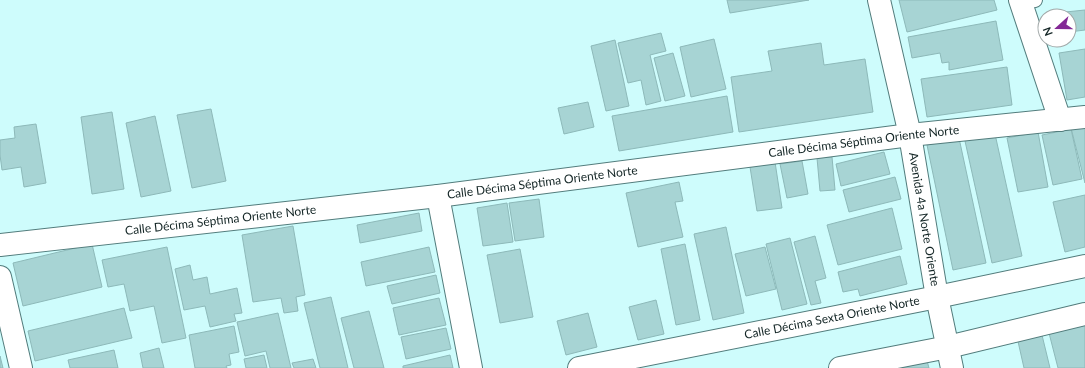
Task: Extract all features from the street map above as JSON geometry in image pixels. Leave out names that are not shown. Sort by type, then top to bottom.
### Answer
[{"type":"street","name":"Avenida 4a Norte Oriente","points":[[879,0],[910,135],[937,297],[952,368]]},
{"type":"street","points":[[1025,1],[1060,120]]},
{"type":"street","name":"Calle Décima Séptima Oriente Norte","points":[[0,245],[438,196],[910,135],[1085,118]]},
{"type":"street","points":[[438,196],[471,368]]},
{"type":"street","name":"Calle Décima Sexta Oriente Norte","points":[[580,368],[1085,266]]},
{"type":"street","points":[[0,277],[21,368]]},
{"type":"street","points":[[840,368],[948,347],[1085,314]]},
{"type":"building","points":[[727,0],[809,0],[730,13]]},
{"type":"building","points":[[899,0],[994,0],[997,10],[907,32]]},
{"type":"building","points":[[1085,10],[1085,30],[1077,31],[1077,11]]},
{"type":"building","points":[[996,21],[1003,60],[949,70],[949,62],[942,63],[940,53],[912,58],[908,37]]},
{"type":"building","points":[[661,33],[666,51],[650,55],[661,101],[646,105],[641,80],[628,83],[618,43]]},
{"type":"building","points":[[714,39],[726,89],[691,97],[680,47]]},
{"type":"building","points":[[615,40],[629,106],[606,111],[591,46]]},
{"type":"building","points":[[821,43],[824,65],[865,59],[873,112],[739,132],[731,77],[772,71],[768,51]]},
{"type":"building","points":[[1085,49],[1085,97],[1067,100],[1059,53]]},
{"type":"building","points":[[673,53],[685,96],[665,101],[654,58]]},
{"type":"building","points":[[1007,67],[1012,105],[927,117],[921,79]]},
{"type":"building","points":[[727,96],[733,132],[619,151],[612,116]]},
{"type":"building","points":[[588,102],[594,127],[564,134],[558,108]]},
{"type":"building","points":[[211,109],[226,181],[192,188],[177,115]]},
{"type":"building","points":[[112,112],[124,189],[92,194],[81,117]]},
{"type":"building","points":[[155,116],[171,191],[141,197],[126,123]]},
{"type":"building","points":[[36,124],[46,183],[24,187],[21,167],[2,170],[0,140],[15,138],[14,127]]},
{"type":"building","points":[[1085,124],[1085,183],[1071,128]]},
{"type":"building","points":[[1071,129],[1082,179],[1053,185],[1042,135]]},
{"type":"building","points":[[1038,132],[1048,187],[1018,192],[1007,138]]},
{"type":"building","points":[[995,134],[1022,256],[992,263],[965,141]]},
{"type":"building","points":[[959,138],[986,263],[953,270],[927,145]]},
{"type":"building","points":[[884,152],[890,174],[841,186],[836,164]]},
{"type":"building","points":[[832,157],[835,190],[820,191],[817,158]]},
{"type":"building","points":[[802,161],[808,194],[787,198],[780,164]]},
{"type":"building","points":[[775,162],[782,208],[757,211],[750,167]]},
{"type":"building","points":[[895,177],[901,199],[849,212],[843,190]]},
{"type":"building","points":[[679,182],[683,201],[675,202],[683,237],[638,247],[626,193]]},
{"type":"building","points":[[1085,195],[1085,247],[1065,252],[1053,202]]},
{"type":"building","points":[[539,199],[544,237],[515,241],[509,203]]},
{"type":"building","points":[[507,203],[513,242],[483,246],[477,208]]},
{"type":"building","points":[[892,208],[902,249],[838,265],[827,225]]},
{"type":"building","points":[[419,213],[422,231],[360,243],[357,225]]},
{"type":"building","points":[[293,226],[305,295],[296,297],[298,311],[284,313],[281,298],[253,302],[242,235]]},
{"type":"building","points":[[726,227],[744,313],[713,320],[694,234]]},
{"type":"building","points":[[815,236],[826,278],[815,281],[821,303],[811,305],[794,242]]},
{"type":"building","points":[[790,238],[807,304],[782,310],[766,244]]},
{"type":"building","points":[[92,244],[102,287],[23,306],[13,263]]},
{"type":"building","points":[[685,244],[700,320],[676,325],[661,249]]},
{"type":"building","points":[[167,247],[186,338],[162,343],[154,306],[130,311],[124,284],[108,287],[102,260]]},
{"type":"building","points":[[429,247],[435,272],[366,286],[361,262]]},
{"type":"building","points":[[765,247],[776,289],[746,296],[735,254]]},
{"type":"building","points":[[520,249],[533,317],[500,323],[487,255]]},
{"type":"building","points":[[900,256],[907,284],[860,296],[858,289],[843,292],[838,272]]},
{"type":"building","points":[[190,265],[193,280],[207,277],[210,294],[237,288],[242,313],[234,314],[236,321],[210,327],[205,306],[184,310],[175,269]]},
{"type":"building","points":[[436,275],[440,293],[392,304],[387,286]]},
{"type":"building","points":[[331,297],[348,368],[320,368],[304,303]]},
{"type":"building","points":[[439,298],[446,325],[399,335],[393,308]]},
{"type":"building","points":[[656,300],[664,334],[638,340],[629,307]]},
{"type":"building","points":[[124,308],[132,338],[35,361],[28,331]]},
{"type":"building","points":[[369,311],[384,368],[354,368],[341,318]]},
{"type":"building","points":[[278,313],[291,368],[270,368],[266,351],[245,356],[237,322]]},
{"type":"building","points":[[588,313],[597,347],[566,355],[557,321]]},
{"type":"building","points":[[1085,324],[1085,368],[1058,368],[1049,333]]},
{"type":"building","points":[[234,326],[239,352],[229,354],[231,365],[226,366],[227,368],[195,368],[189,335]]},
{"type":"building","points":[[446,328],[451,349],[406,359],[401,337]]},
{"type":"building","points":[[1041,331],[1050,368],[1024,368],[1017,337]]},
{"type":"building","points":[[159,348],[164,368],[143,368],[140,353]]},
{"type":"building","points":[[114,350],[118,368],[70,368],[68,360]]},
{"type":"building","points":[[264,355],[267,368],[246,368],[244,359]]},
{"type":"building","points":[[450,355],[453,368],[403,368],[403,366]]},
{"type":"building","points":[[0,356],[3,368],[0,368]]},
{"type":"building","points":[[926,357],[929,368],[889,368]]},
{"type":"building","points":[[313,359],[316,368],[294,368],[292,363]]}]
